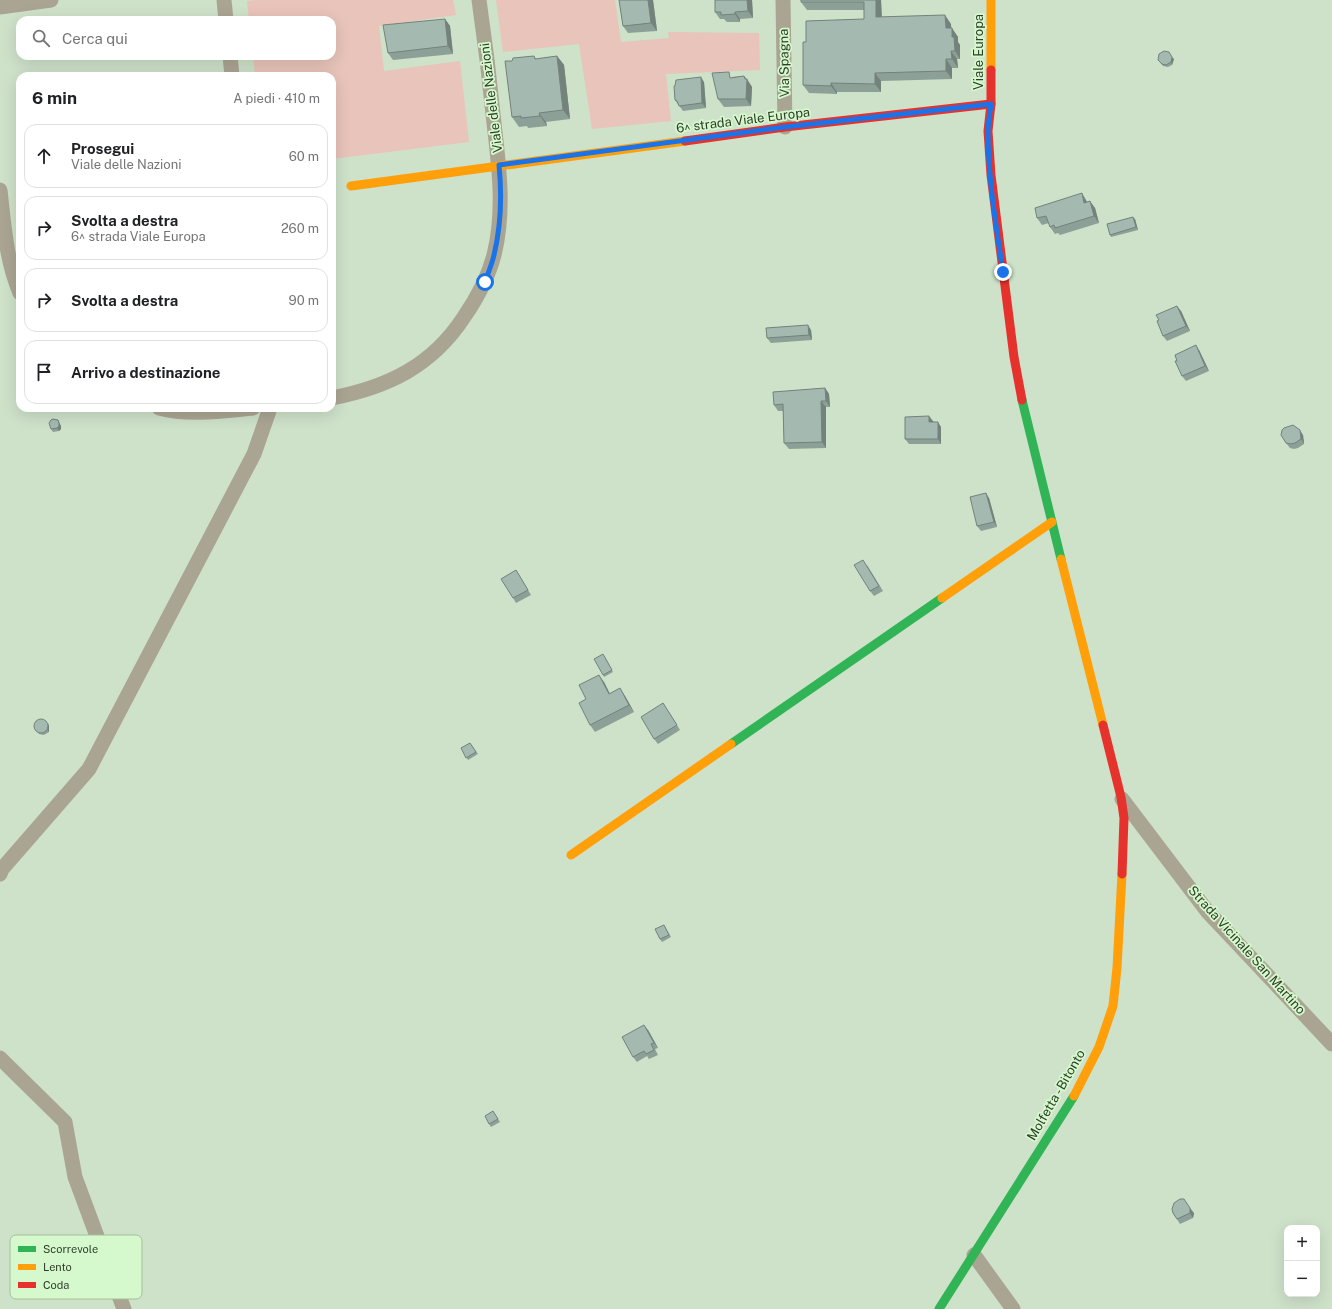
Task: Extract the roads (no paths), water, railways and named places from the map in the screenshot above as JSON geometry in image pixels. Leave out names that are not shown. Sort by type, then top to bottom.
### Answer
[{"type":"street","points":[[0,7],[52,0]]},
{"type":"street","points":[[224,0],[226,16]]},
{"type":"street","name":"Viale delle Nazioni","points":[[336,397],[354,394],[388,382],[414,369],[436,351],[457,328],[485,282],[494,255],[500,221],[501,184],[479,0]]},
{"type":"street","name":"Via Spagna","points":[[783,0],[785,127]]},
{"type":"street","name":"Viale Europa","points":[[991,0],[991,104],[988,131],[996,228],[1021,396],[1052,522]]},
{"type":"street","points":[[230,60],[232,72]]},
{"type":"street","name":"6^ strada Viale Europa","points":[[351,186],[785,127],[991,104]]},
{"type":"street","points":[[0,190],[8,257],[16,283]]},
{"type":"street","points":[[191,412],[210,412]]},
{"type":"street","points":[[0,874],[2,869],[89,769],[254,454],[269,412]]},
{"type":"street","points":[[571,855],[1052,522]]},
{"type":"street","name":"Molfetta - Bitonto","points":[[939,1309],[1078,1088],[1099,1047],[1114,1006],[1124,818],[1121,797],[1052,522]]},
{"type":"street","name":"Strada Vicinale San Martino","points":[[1121,797],[1208,910],[1332,1044]]},
{"type":"street","points":[[0,1058],[65,1122],[75,1177],[97,1235]]},
{"type":"street","points":[[974,1255],[1013,1309]]},
{"type":"street","points":[[120,1299],[124,1309]]}]
